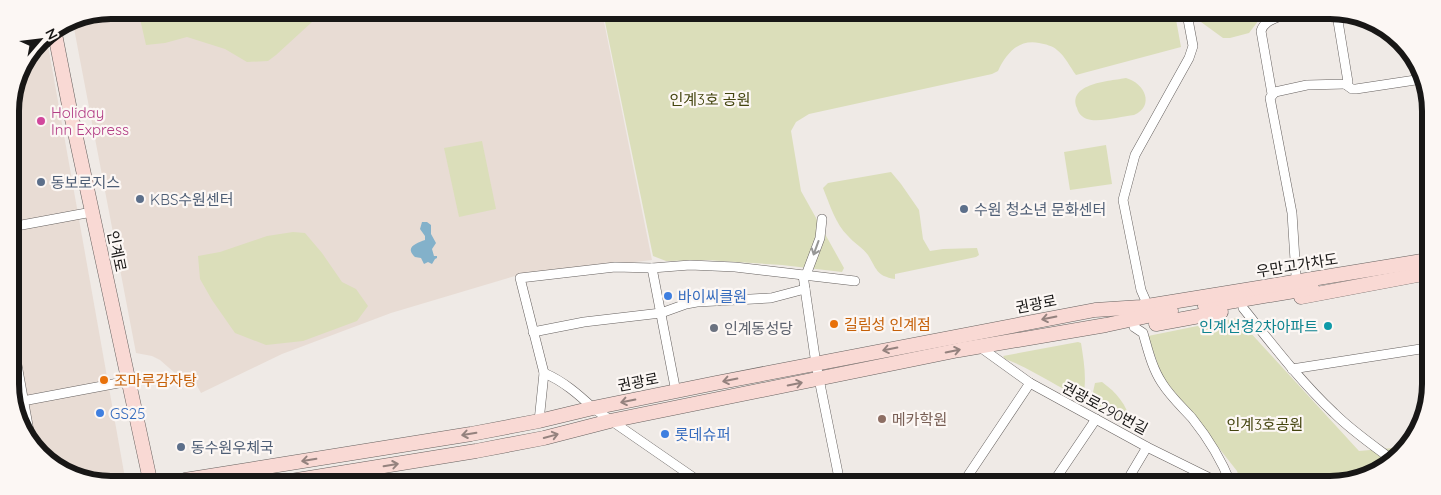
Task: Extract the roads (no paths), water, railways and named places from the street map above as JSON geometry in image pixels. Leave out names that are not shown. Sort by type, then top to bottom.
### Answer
[{"type":"street","points":[[1145,299],[1141,290],[1123,200],[1135,155],[1189,58],[1193,46],[1188,19]]},
{"type":"street","points":[[1273,19],[1266,22],[1261,31],[1272,94],[1270,98],[1292,213],[1296,276]]},
{"type":"street","points":[[1338,20],[1348,80],[1345,84]]},
{"type":"street","name":"인계로","points":[[61,65],[149,476]]},
{"type":"street","points":[[1272,94],[1307,85],[1345,84],[1356,89],[1417,80]]},
{"type":"street","points":[[19,226],[92,212]]},
{"type":"street","points":[[822,219],[820,238],[805,275],[805,289],[816,364],[839,476]]},
{"type":"street","name":"권광로","points":[[210,476],[471,434],[716,382],[1097,310],[1145,299],[1422,255]]},
{"type":"street","name":"우만고가차도","points":[[1173,306],[1422,261]]},
{"type":"street","points":[[539,421],[544,373],[520,278],[616,267],[652,268],[690,265],[735,267],[855,281]]},
{"type":"street","points":[[652,268],[676,392]]},
{"type":"street","name":"우만고가차도","points":[[1173,306],[1271,296],[1422,269]]},
{"type":"street","points":[[1106,325],[1134,327],[1422,274]]},
{"type":"street","points":[[533,332],[584,322],[661,312],[697,302],[771,298],[805,289]]},
{"type":"street","points":[[322,476],[544,438],[610,420],[959,350],[1106,325],[1173,306]]},
{"type":"street","name":"권광로","points":[[1097,310],[1173,306]]},
{"type":"street","points":[[1243,308],[1292,369],[1334,414],[1388,456]]},
{"type":"street","points":[[1134,327],[1143,333],[1152,364],[1162,383],[1208,440],[1228,476]]},
{"type":"street","name":"권광로290번길","points":[[980,347],[1030,383],[1147,447],[1206,476]]},
{"type":"street","points":[[1292,369],[1422,349]]},
{"type":"street","points":[[544,373],[557,378],[578,393],[592,408],[691,476]]},
{"type":"street","points":[[19,378],[27,423]]},
{"type":"street","points":[[23,401],[129,381]]},
{"type":"street","points":[[969,476],[1030,383]]},
{"type":"street","points":[[1057,476],[1096,419]]},
{"type":"street","points":[[1130,476],[1147,447]]},
{"type":"water","points":[[422,222],[427,222],[431,225],[431,234],[436,243],[432,249],[434,256],[437,256],[437,258],[432,264],[428,262],[424,264],[421,258],[415,257],[411,251],[413,246],[425,240],[425,236],[420,229]]},
{"type":"place","name":"Holiday Inn Express","points":[[41,121]]},
{"type":"place","name":"동보로지스","points":[[41,182]]},
{"type":"place","name":"KBS수원센터","points":[[140,199]]},
{"type":"place","name":"수원 청소년 문화센터","points":[[964,209]]},
{"type":"place","name":"바이씨클원","points":[[668,296]]},
{"type":"place","name":"길림성 인계점","points":[[834,324]]},
{"type":"place","name":"인계선경2차아파트","points":[[1328,326]]},
{"type":"place","name":"인계동성당","points":[[714,328]]},
{"type":"place","name":"조마루감자탕","points":[[104,380]]},
{"type":"place","name":"GS25","points":[[100,413]]},
{"type":"place","name":"메카학원","points":[[882,419]]},
{"type":"place","name":"롯데슈퍼","points":[[665,434]]},
{"type":"place","name":"동수원우체국","points":[[181,447]]},
{"type":"park label","name":"인계3호 공원","points":[[710,99]]},
{"type":"park label","name":"인계3호공원","points":[[1265,424]]}]
